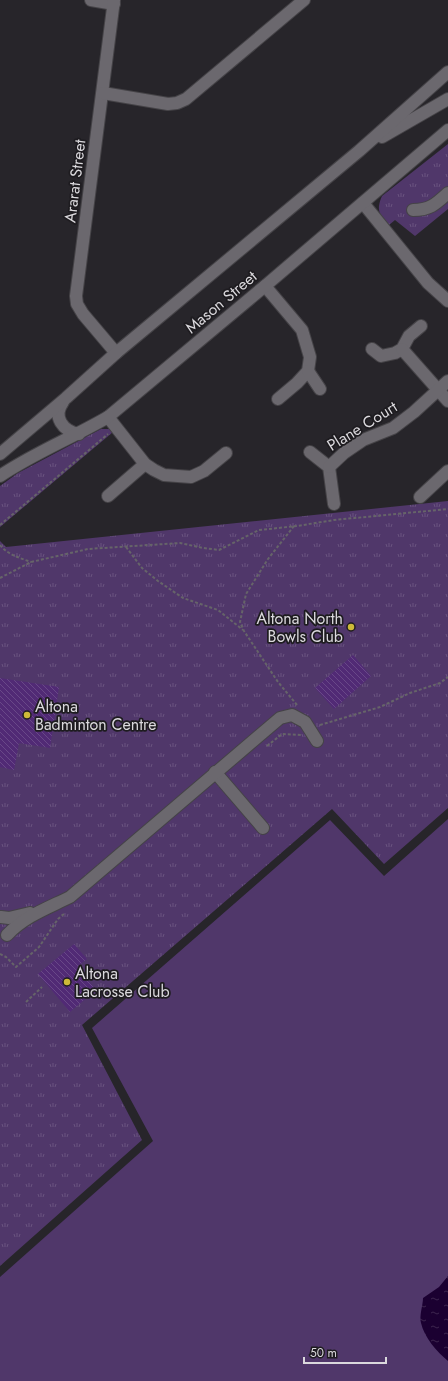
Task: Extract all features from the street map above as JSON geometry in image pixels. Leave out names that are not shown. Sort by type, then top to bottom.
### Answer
[{"type":"street","points":[[91,0],[114,2]]},
{"type":"street","points":[[103,93],[168,104],[177,103],[193,94],[304,0]]},
{"type":"street","name":"Ararat Street","points":[[114,2],[76,296],[77,304],[83,314],[116,353]]},
{"type":"street","name":"Mason Street","points":[[0,454],[116,353],[359,151],[448,72]]},
{"type":"street","name":"Mason Street","points":[[359,151],[448,99]]},
{"type":"street","name":"Mason Street","points":[[0,476],[39,453],[79,434],[108,417],[266,286],[448,130]]},
{"type":"street","points":[[413,210],[424,210],[438,202],[448,193]]},
{"type":"street","points":[[363,204],[428,283],[448,301]]},
{"type":"street","points":[[266,286],[302,330],[310,357],[308,371],[278,400]]},
{"type":"street","points":[[372,349],[381,356],[395,353],[402,349],[409,336],[421,326]]},
{"type":"street","points":[[402,349],[448,401]]},
{"type":"street","points":[[308,371],[320,389]]},
{"type":"street","name":"Plane Court","points":[[329,467],[344,453],[363,440],[393,428],[414,412],[448,381]]},
{"type":"street","points":[[66,398],[60,406],[58,412],[59,418],[64,427],[70,432],[79,434]]},
{"type":"street","points":[[108,417],[115,428],[145,464],[164,475],[191,477],[204,471],[226,453]]},
{"type":"street","name":"Plane Court","points":[[310,452],[329,467],[334,504]]},
{"type":"street","points":[[108,496],[145,464]]},
{"type":"street","points":[[420,497],[448,471]]},
{"type":"street","points":[[4,938],[23,921],[39,911],[70,897],[280,718],[292,715],[305,722],[314,736]]},
{"type":"street","points":[[215,772],[263,828]]},
{"type":"street","points":[[0,916],[9,918],[39,911]]},
{"type":"street","points":[[0,916],[9,924],[9,928],[4,938]]},
{"type":"path","points":[[0,525],[115,428]]},
{"type":"path","points":[[0,578],[31,562],[88,549],[180,543],[219,550],[259,530],[334,520],[448,509]]},
{"type":"path","points":[[294,526],[268,559],[246,594],[240,622],[244,631],[278,682],[298,706]]},
{"type":"path","points":[[0,545],[5,551],[12,555],[31,562]]},
{"type":"path","points":[[126,547],[142,568],[158,581],[183,598],[218,610],[244,631]]},
{"type":"path","points":[[264,748],[282,734],[314,736],[318,726],[380,707],[410,693],[440,683],[448,678]]},
{"type":"path","points":[[0,954],[6,957],[16,967],[39,947],[58,919],[69,909]]},
{"type":"path","points":[[26,1002],[42,987]]},
{"type":"green space","points":[[448,144],[448,209],[415,236],[395,220],[389,225],[381,215],[379,208],[382,196]]},
{"type":"green space","points":[[101,429],[109,429],[113,432],[0,527],[0,486],[18,473]]},
{"type":"green space","points":[[448,501],[448,808],[384,864],[332,809],[82,1025],[142,1140],[0,1266],[0,541],[6,547]]},
{"type":"green space","points":[[448,819],[448,1381],[0,1381],[0,1277],[153,1141],[92,1028],[330,820],[384,876]]},
{"type":"water","points":[[448,1276],[448,1361],[435,1349],[428,1339],[420,1317],[423,1298],[439,1287]]},
{"type":"building","points":[[353,655],[371,676],[334,709],[315,688]]},
{"type":"building","name":"Altona Badminton Centre","points":[[0,678],[59,687],[50,748],[19,743],[14,770],[0,767]]},
{"type":"building","name":"Altona Lacrosse Club","points":[[74,944],[87,959],[77,967],[96,990],[70,1012],[38,974]]},
{"type":"place","name":"Altona North Bowls Club","points":[[351,627]]},
{"type":"place","name":"Altona Badminton Centre","points":[[27,715]]},
{"type":"place","name":"Altona Lacrosse Club","points":[[67,982]]}]
